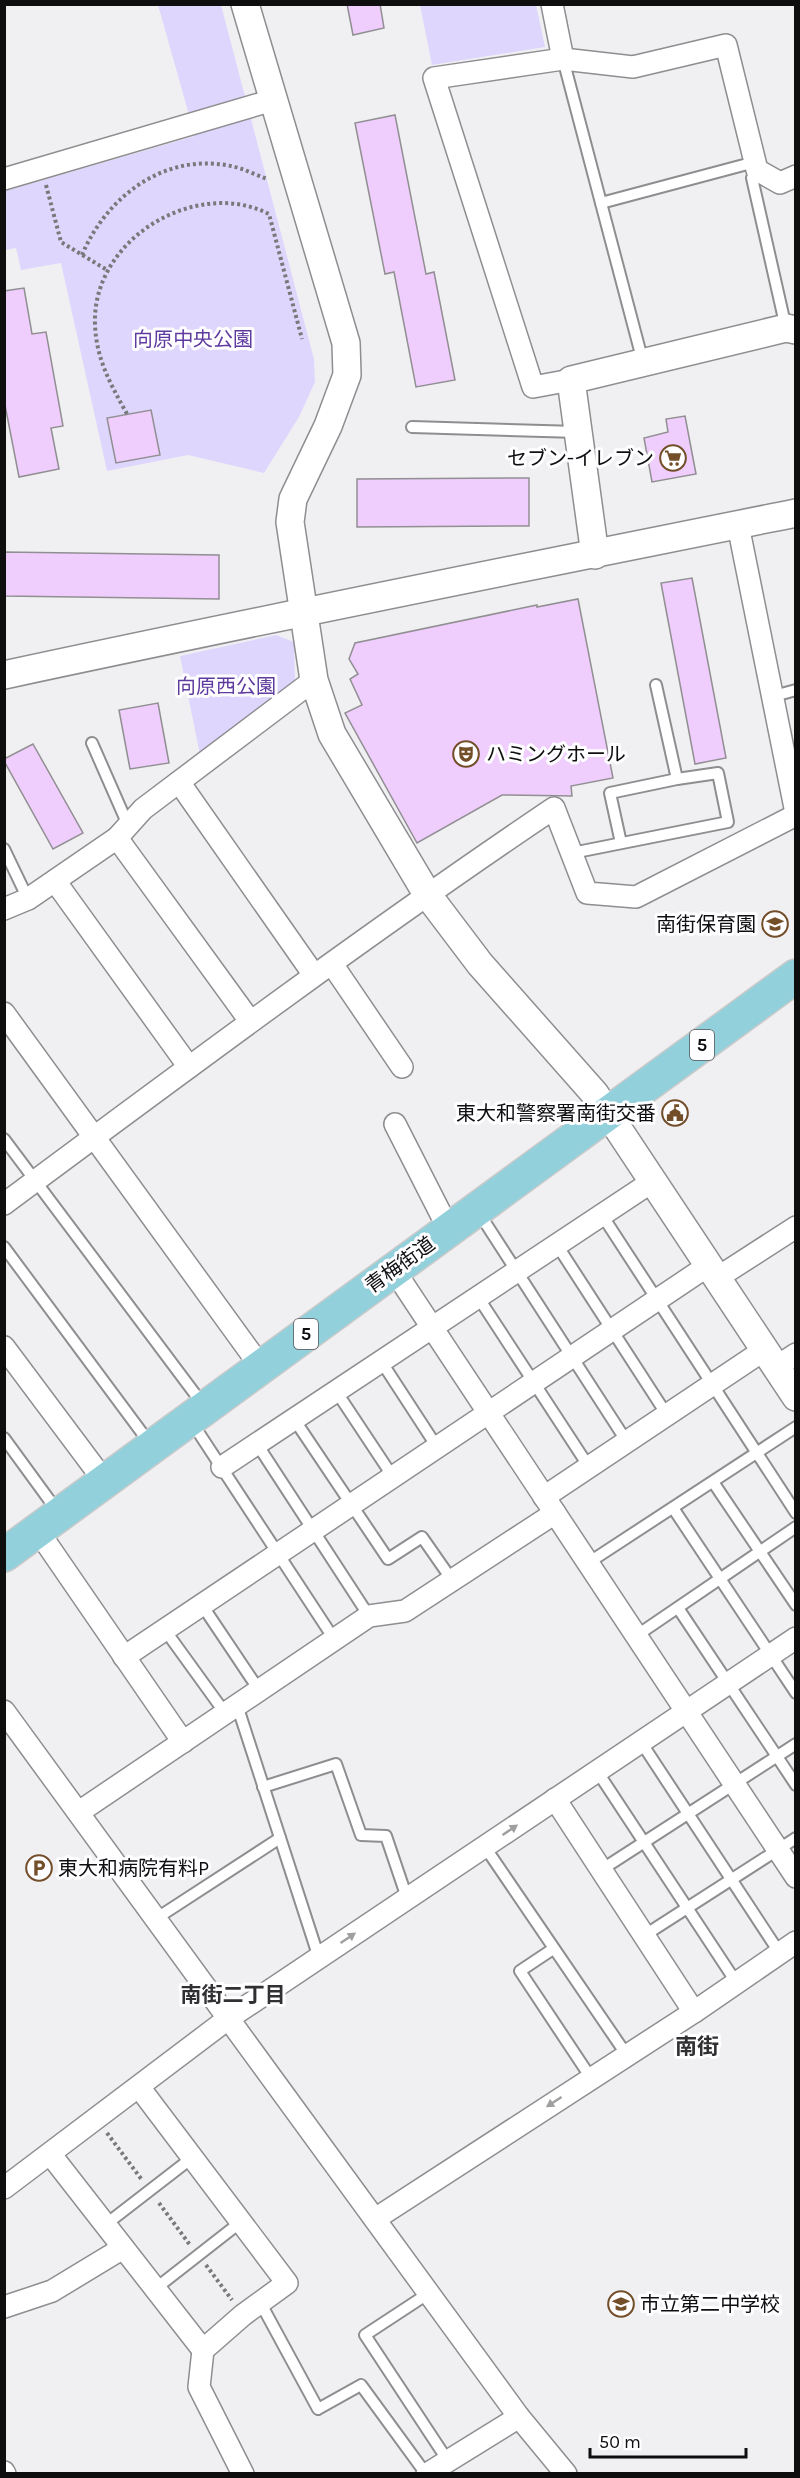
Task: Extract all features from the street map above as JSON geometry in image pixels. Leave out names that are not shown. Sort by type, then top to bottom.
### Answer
[{"type":"main road","name":"青梅街道","points":[[26,1538],[795,976]]},
{"type":"street","points":[[245,4],[346,343],[348,375],[293,499],[290,522],[314,680],[332,734],[427,894],[480,964],[595,1094],[713,1272],[778,1357],[795,1397]]},
{"type":"street","points":[[552,4],[563,58]]},
{"type":"street","points":[[791,329],[533,387],[434,78],[563,58],[633,67],[726,45],[756,166],[780,183],[795,176]]},
{"type":"street","points":[[4,178],[273,100]]},
{"type":"street","points":[[571,380],[595,555]]},
{"type":"street","points":[[4,675],[304,610],[595,555],[795,513]]},
{"type":"street","points":[[4,1204],[250,1021],[427,894],[554,808],[587,893],[636,897],[795,814],[774,696],[738,525]]},
{"type":"street","points":[[4,909],[28,899],[55,881],[122,831],[143,809],[314,680]]},
{"type":"street","points":[[179,782],[323,970],[402,1067]]},
{"type":"street","points":[[122,831],[250,1021]]},
{"type":"street","points":[[55,881],[189,1067]]},
{"type":"street","points":[[4,1013],[261,1367]]},
{"type":"street","points":[[395,1124],[449,1230]]},
{"type":"street","points":[[222,1467],[653,1181]]},
{"type":"street","points":[[124,1657],[657,1300],[795,1227]]},
{"type":"street","points":[[394,1270],[795,1877]]},
{"type":"street","points":[[4,1347],[105,1482]]},
{"type":"street","points":[[79,1812],[369,1616],[405,1611],[452,1580],[550,1505],[589,1467],[712,1385],[778,1357]]},
{"type":"street","points":[[26,1538],[124,1657],[183,1742]]},
{"type":"street","points":[[4,2188],[51,2155],[229,2018],[795,1638]]},
{"type":"street","points":[[4,1711],[519,2417],[566,2474]]},
{"type":"street","points":[[555,1799],[694,2012]]},
{"type":"street","points":[[375,2219],[694,2012],[787,1947]]},
{"type":"street","points":[[138,2087],[287,2283],[243,2315],[203,2350],[199,2387],[243,2474]]},
{"type":"street","points":[[51,2155],[203,2350]]},
{"type":"street","points":[[4,2307],[52,2291],[123,2248]]},
{"type":"street","points":[[427,2474],[519,2417]]},
{"type":"lane","points":[[563,58],[643,362]]},
{"type":"lane","points":[[601,203],[756,166]]},
{"type":"lane","points":[[756,166],[752,178],[791,329]]},
{"type":"lane","points":[[412,428],[578,432]]},
{"type":"lane","points":[[656,685],[677,779]]},
{"type":"lane","points":[[774,696],[795,690]]},
{"type":"lane","points":[[92,743],[122,831]]},
{"type":"lane","points":[[572,853],[728,822],[718,773],[610,793],[621,843]]},
{"type":"lane","points":[[4,849],[28,899]]},
{"type":"lane","points":[[4,1139],[198,1414],[222,1467],[334,1639]]},
{"type":"lane","points":[[477,1209],[627,1442]]},
{"type":"lane","points":[[602,1215],[795,1513]]},
{"type":"lane","points":[[557,1245],[667,1415]]},
{"type":"lane","points":[[4,1247],[153,1447]]},
{"type":"lane","points":[[478,1297],[589,1467]]},
{"type":"lane","points":[[381,1361],[437,1447]]},
{"type":"lane","points":[[336,1392],[393,1477]]},
{"type":"lane","points":[[294,1419],[388,1558],[422,1537],[452,1580]]},
{"type":"lane","points":[[588,1563],[795,1427]]},
{"type":"lane","points":[[4,1438],[26,1538]]},
{"type":"lane","points":[[257,1444],[369,1616]]},
{"type":"lane","points":[[713,1482],[795,1605]]},
{"type":"lane","points":[[673,1508],[795,1693]]},
{"type":"lane","points":[[636,1636],[795,1527]]},
{"type":"lane","points":[[202,1605],[259,1690]]},
{"type":"lane","points":[[678,1608],[795,1785]]},
{"type":"lane","points":[[165,1630],[231,1709],[263,1787],[319,1958]]},
{"type":"lane","points":[[641,1742],[731,1879],[787,1947]]},
{"type":"lane","points":[[602,1870],[795,1744]]},
{"type":"lane","points":[[263,1787],[336,1764],[361,1835],[386,1836],[407,1898]]},
{"type":"lane","points":[[597,1771],[736,1982]]},
{"type":"lane","points":[[156,1918],[280,1838]]},
{"type":"lane","points":[[645,1935],[795,1838]]},
{"type":"lane","points":[[484,1847],[626,2055]]},
{"type":"lane","points":[[553,1949],[520,1971],[591,2078]]},
{"type":"lane","points":[[105,2225],[193,2157]]},
{"type":"lane","points":[[155,2289],[242,2221]]},
{"type":"lane","points":[[429,2293],[365,2335],[448,2461]]},
{"type":"lane","points":[[260,2302],[318,2409],[361,2385],[427,2474]]},
{"type":"path","points":[[82,255],[90,236],[119,198],[157,174],[189,166],[219,165],[240,168],[267,179]]},
{"type":"path","points":[[42,168],[61,243],[108,270]]},
{"type":"path","points":[[127,414],[102,368],[95,322],[99,297],[108,270],[133,237],[174,213],[189,207],[222,201],[254,206],[269,214],[302,339]]},
{"type":"path","points":[[96,2120],[243,2315]]},
{"type":"green space","name":"向原中央公園","points":[[158,5],[221,5],[314,359],[315,382],[299,417],[264,473],[188,455],[107,471],[61,263],[21,270],[16,248],[5,250],[5,191],[195,136]]},
{"type":"green space","points":[[420,5],[536,5],[545,47],[432,65]]},
{"type":"green space","name":"向原西公園","points":[[276,635],[294,642],[295,681],[200,755],[180,656]]},
{"type":"building","points":[[347,4],[380,4],[384,28],[353,35]]},
{"type":"building","points":[[395,115],[426,274],[434,272],[455,380],[416,387],[394,272],[385,274],[355,123]]},
{"type":"building","points":[[24,288],[32,334],[46,332],[63,426],[51,428],[59,469],[19,477],[4,400],[4,291]]},
{"type":"building","points":[[151,410],[160,455],[116,463],[107,418]]},
{"type":"building","points":[[685,416],[696,474],[652,482],[644,438],[668,432],[666,419]]},
{"type":"building","points":[[529,478],[529,526],[357,527],[357,479]]},
{"type":"building","points":[[4,552],[219,555],[219,599],[4,596]]},
{"type":"building","points":[[692,578],[726,758],[695,764],[661,583]]},
{"type":"building","name":"ハミングホール","points":[[578,599],[613,778],[571,786],[572,796],[502,795],[417,843],[345,713],[362,705],[350,679],[358,674],[349,659],[355,643],[537,605],[537,607]]},
{"type":"building","points":[[158,703],[169,763],[130,769],[119,710]]},
{"type":"building","points":[[33,744],[83,833],[53,849],[4,761]]},
{"type":"place","name":"セブン-イレブン","points":[[673,458]]},
{"type":"place","name":"ハミングホール","points":[[466,754]]},
{"type":"place","name":"南街保育園","points":[[775,924]]},
{"type":"place","name":"東大和警察署南街交番","points":[[675,1113]]},
{"type":"place","name":"東大和病院有料P","points":[[39,1868]]},
{"type":"place","name":"市立第二中学校","points":[[621,2304]]},
{"type":"district","name":"南街二丁目","points":[[233,1995]]},
{"type":"district","name":"南街","points":[[697,2047]]}]
